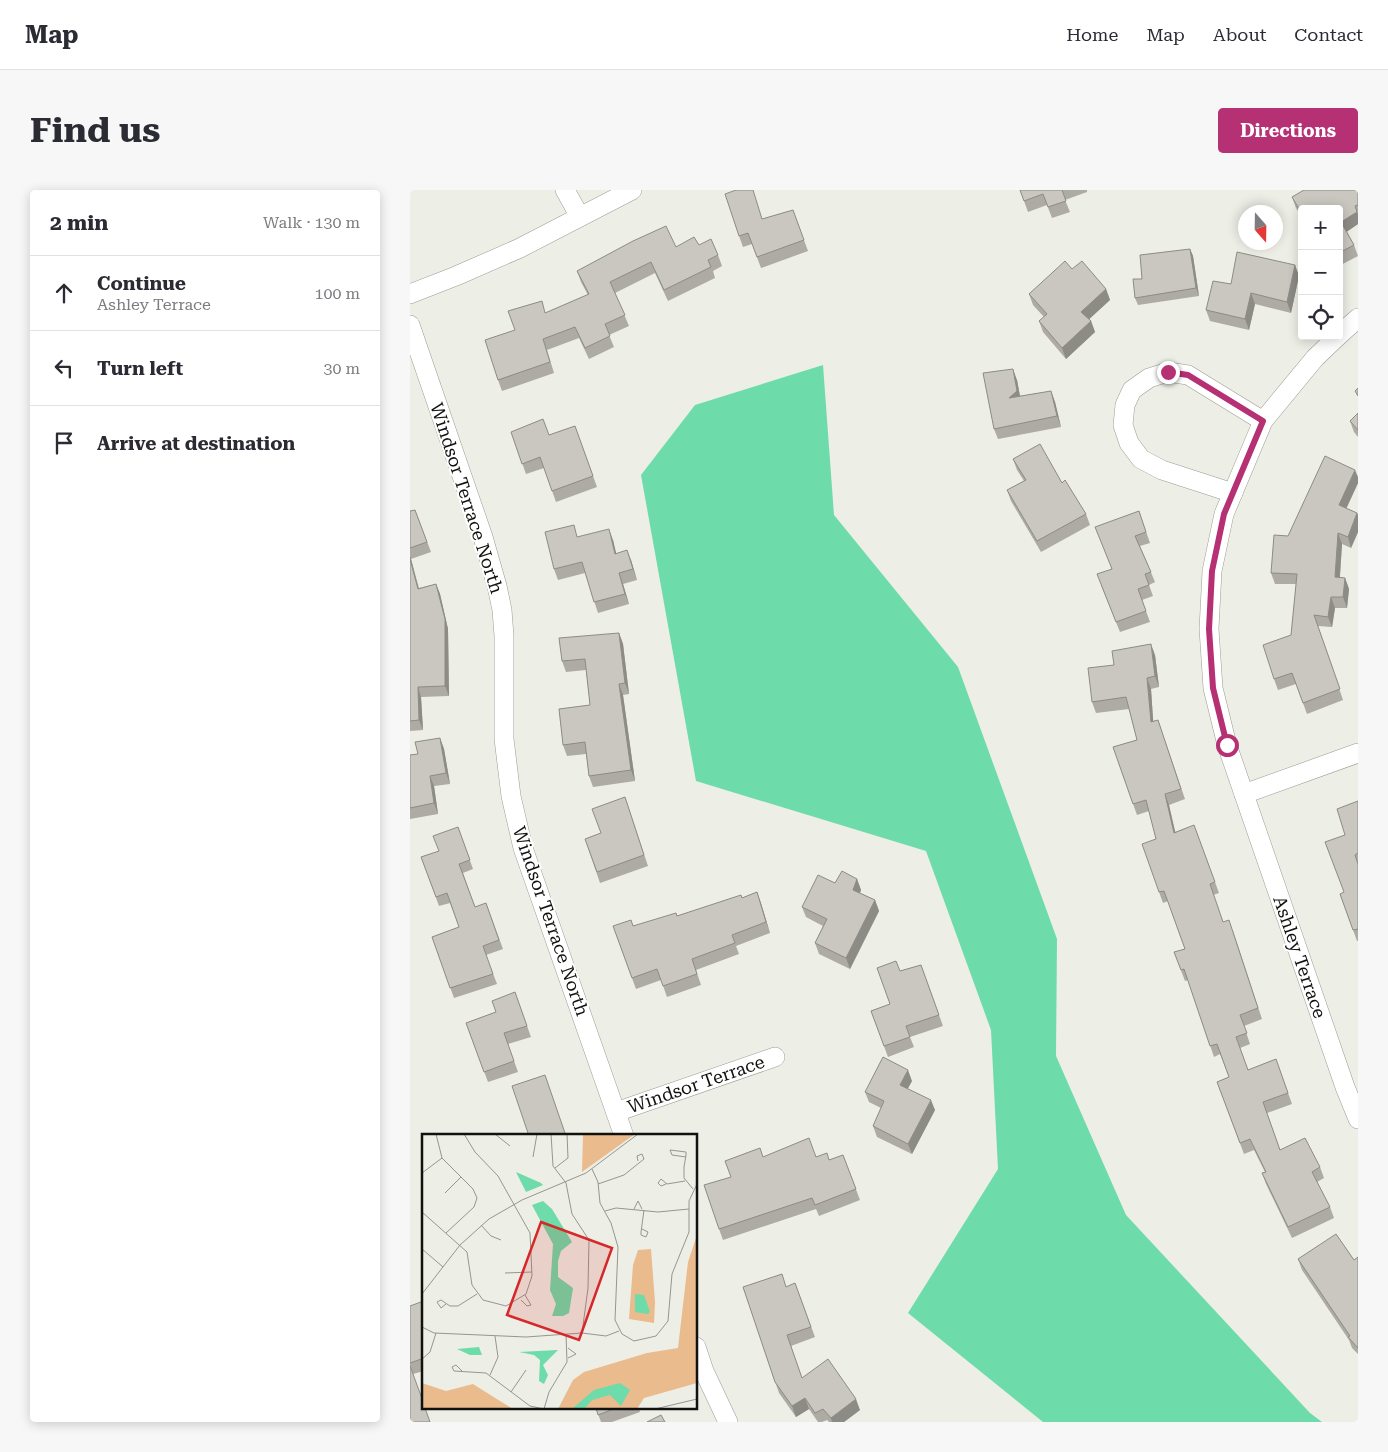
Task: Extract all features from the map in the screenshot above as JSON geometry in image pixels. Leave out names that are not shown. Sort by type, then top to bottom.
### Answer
[{"type":"street","points":[[565,190],[580,217]]},
{"type":"street","points":[[410,294],[520,248],[632,190]]},
{"type":"street","name":"Ashley Terrace","points":[[1343,332],[1358,318]]},
{"type":"street","name":"Windsor Terrace North","points":[[410,325],[482,536],[497,586],[502,610],[504,636],[504,740],[511,796],[523,848],[623,1134]]},
{"type":"street","name":"Ashley Terrace","points":[[1335,340],[1315,358],[1263,421],[1224,514],[1212,571],[1209,629],[1213,688],[1227,745],[1345,1087],[1358,1119]]},
{"type":"street","points":[[1233,493],[1162,470],[1142,458],[1130,443],[1123,425],[1125,405],[1132,390],[1149,378],[1168,372],[1188,375],[1263,421]]},
{"type":"street","points":[[1244,794],[1358,753]]},
{"type":"street","name":"Windsor Terrace","points":[[616,1112],[775,1057]]},
{"type":"street","points":[[698,1353],[704,1371],[728,1422]]},
{"type":"shaded area","points":[[823,365],[834,515],[958,667],[1057,939],[1056,1056],[1126,1215],[1310,1413],[1322,1422],[1043,1422],[908,1313],[998,1169],[991,1030],[926,851],[696,781],[641,475],[695,405]]},
{"type":"building","points":[[736,190],[753,190],[762,219],[793,210],[804,240],[757,257],[748,233],[739,236],[725,194]]},
{"type":"building","points":[[1020,190],[1062,190],[1066,201],[1048,207],[1043,194],[1024,201]]},
{"type":"building","points":[[1304,190],[1358,190],[1358,205],[1355,206],[1357,212],[1343,221],[1343,205],[1298,205],[1298,207],[1292,197]]},
{"type":"building","points":[[666,226],[676,247],[694,237],[699,245],[711,239],[718,255],[708,260],[711,267],[664,290],[651,262],[610,282],[625,315],[605,324],[610,336],[585,348],[575,327],[543,339],[550,362],[498,380],[485,340],[515,330],[508,311],[542,301],[545,313],[589,294],[577,271],[633,241]]},
{"type":"building","points":[[1343,226],[1354,245],[1343,251]]},
{"type":"building","points":[[1190,249],[1196,288],[1135,298],[1133,279],[1142,279],[1140,255]]},
{"type":"building","points":[[1237,252],[1295,265],[1287,302],[1251,293],[1245,319],[1206,310],[1213,281],[1231,284]]},
{"type":"building","points":[[1065,261],[1072,269],[1082,261],[1106,289],[1081,312],[1091,321],[1062,348],[1039,321],[1047,314],[1029,294]]},
{"type":"building","points":[[1013,369],[1017,391],[1009,398],[1051,391],[1057,416],[994,429],[983,373]]},
{"type":"building","points":[[1358,413],[1358,430],[1350,421]]},
{"type":"building","points":[[543,419],[549,435],[575,426],[593,476],[552,491],[540,457],[522,464],[511,432]]},
{"type":"building","points":[[1040,444],[1062,483],[1065,480],[1086,514],[1037,541],[1007,490],[1026,480],[1013,459]]},
{"type":"building","points":[[1325,456],[1355,470],[1339,505],[1357,513],[1348,537],[1338,533],[1335,577],[1345,578],[1343,597],[1331,597],[1328,617],[1314,615],[1340,689],[1303,703],[1292,673],[1274,679],[1263,645],[1291,635],[1297,574],[1271,573],[1274,535],[1288,536]]},
{"type":"building","points":[[415,510],[427,542],[410,548],[410,511]]},
{"type":"building","points":[[1139,511],[1146,532],[1135,536],[1151,572],[1145,574],[1149,585],[1138,589],[1146,611],[1116,622],[1097,574],[1112,569],[1095,527]]},
{"type":"building","points":[[574,525],[577,537],[609,529],[615,554],[627,550],[633,569],[619,573],[625,594],[594,602],[582,562],[554,569],[545,532]]},
{"type":"building","points":[[410,559],[418,589],[436,584],[445,619],[445,686],[418,687],[419,720],[410,721]]},
{"type":"building","points":[[619,633],[625,683],[619,684],[631,770],[589,776],[585,742],[563,745],[559,709],[590,705],[585,659],[562,661],[559,638]]},
{"type":"building","points":[[1151,644],[1155,676],[1147,678],[1151,722],[1158,720],[1181,789],[1165,794],[1174,833],[1194,825],[1215,882],[1210,884],[1223,922],[1229,920],[1258,1008],[1240,1015],[1247,1033],[1236,1037],[1248,1070],[1276,1059],[1288,1093],[1263,1102],[1280,1150],[1305,1138],[1320,1167],[1312,1172],[1330,1207],[1288,1227],[1262,1173],[1266,1172],[1250,1139],[1240,1143],[1217,1082],[1229,1077],[1217,1044],[1210,1046],[1184,969],[1181,970],[1174,952],[1185,949],[1164,891],[1159,892],[1142,844],[1156,839],[1146,800],[1133,804],[1113,747],[1137,740],[1126,697],[1092,702],[1088,668],[1114,665],[1112,651]]},
{"type":"building","points":[[440,738],[446,773],[430,776],[434,803],[410,808],[410,755],[418,754],[415,742]]},
{"type":"building","points":[[625,797],[644,855],[597,872],[585,839],[601,833],[592,809]]},
{"type":"building","points":[[1358,801],[1358,853],[1355,855],[1358,864],[1358,929],[1353,930],[1340,894],[1344,892],[1325,842],[1345,835],[1337,809]]},
{"type":"building","points":[[458,827],[470,860],[459,864],[475,907],[486,903],[499,940],[483,946],[493,974],[450,988],[432,937],[459,927],[447,893],[436,897],[421,857],[439,851],[433,836]]},
{"type":"building","points":[[842,871],[857,879],[853,890],[875,900],[846,958],[815,943],[827,919],[802,907],[818,875],[835,883]]},
{"type":"building","points":[[757,892],[766,922],[732,935],[735,943],[692,959],[697,974],[663,986],[657,969],[632,978],[613,926],[631,920],[633,926],[676,913],[677,916],[741,895],[742,898]]},
{"type":"building","points":[[896,961],[900,971],[921,965],[939,1015],[906,1026],[910,1037],[884,1046],[871,1011],[890,1004],[877,968]]},
{"type":"building","points":[[515,992],[527,1026],[504,1033],[514,1061],[484,1072],[466,1023],[496,1012],[492,1001]]},
{"type":"building","points":[[883,1057],[908,1070],[900,1085],[931,1100],[908,1144],[873,1126],[884,1101],[865,1092]]},
{"type":"building","points":[[545,1075],[565,1134],[528,1134],[512,1086]]},
{"type":"building","points":[[809,1138],[816,1157],[827,1153],[829,1160],[843,1155],[856,1189],[815,1205],[812,1198],[719,1229],[704,1185],[731,1177],[725,1161],[760,1148],[763,1157]]},
{"type":"building","points":[[1336,1234],[1354,1260],[1358,1257],[1358,1348],[1348,1337],[1350,1336],[1298,1259]]},
{"type":"building","points":[[782,1274],[786,1287],[795,1283],[811,1327],[787,1335],[802,1378],[828,1359],[856,1399],[831,1418],[823,1409],[815,1413],[805,1398],[792,1406],[775,1382],[743,1287]]},
{"type":"building","points":[[421,1302],[422,1305],[422,1359],[410,1363],[410,1306]]},
{"type":"building","points":[[410,1366],[422,1399],[422,1410],[426,1410],[430,1422],[410,1422]]},
{"type":"building","points":[[597,1410],[611,1410],[598,1415]]},
{"type":"building","points":[[661,1415],[665,1422],[647,1422]]},
{"type":"route","points":[[1168,372],[1188,375],[1263,421],[1224,514],[1212,571],[1209,629],[1213,688],[1227,745]]}]
